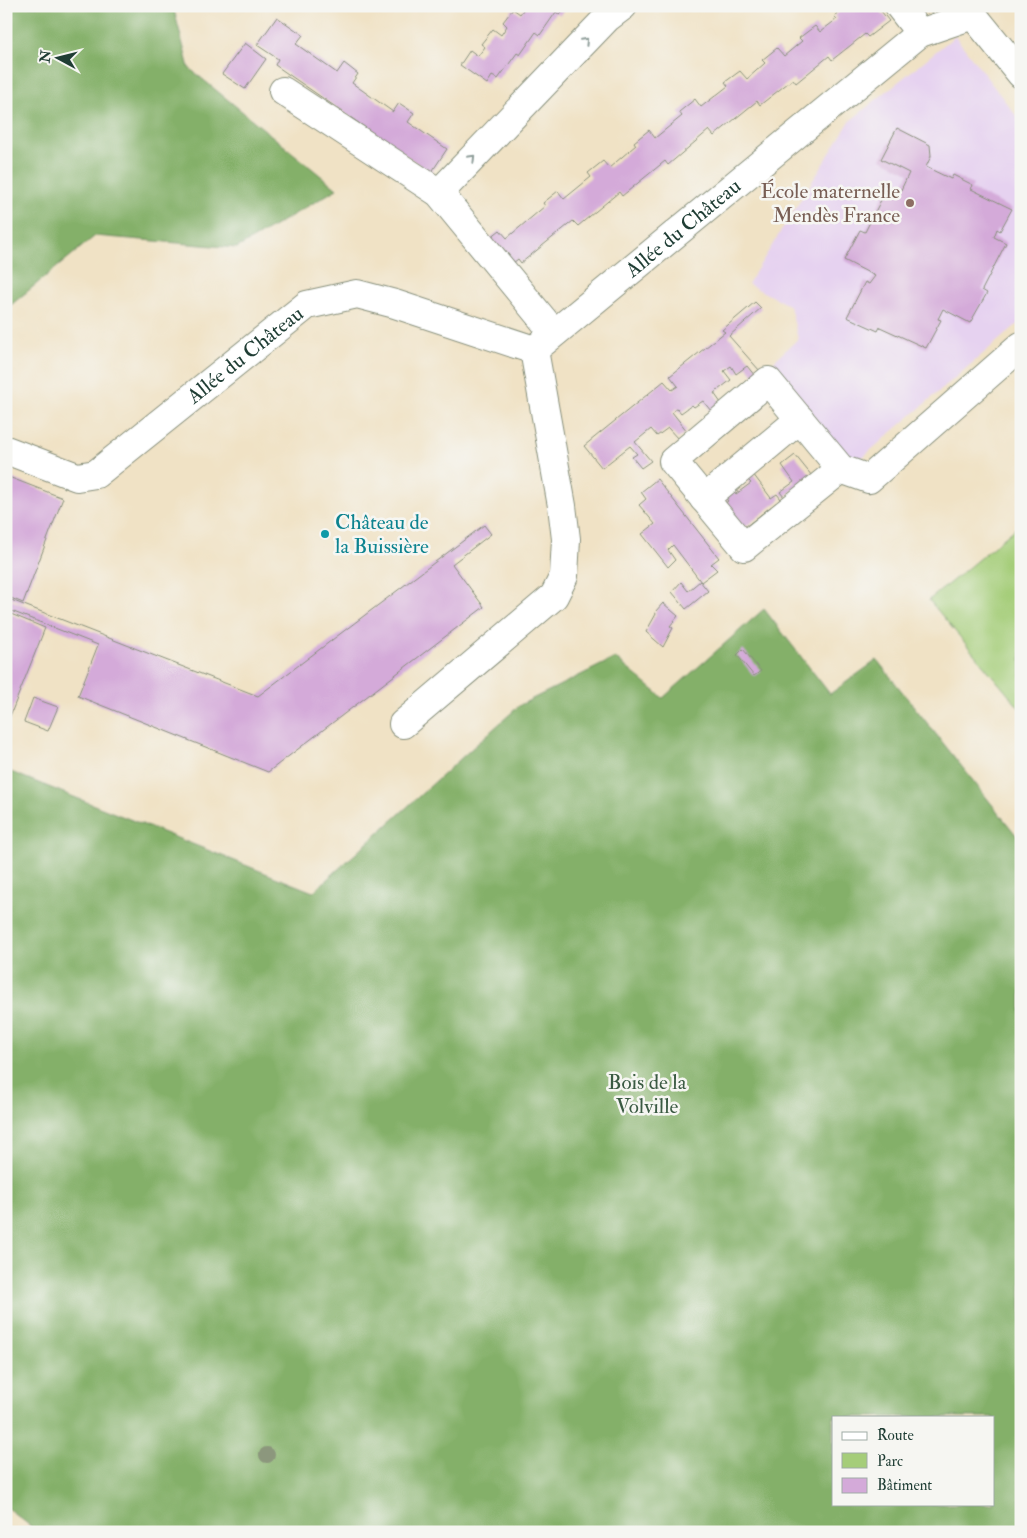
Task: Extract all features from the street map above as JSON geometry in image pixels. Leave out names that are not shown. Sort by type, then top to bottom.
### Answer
[{"type":"street","points":[[439,193],[607,18],[623,6]]},
{"type":"street","points":[[899,6],[920,33]]},
{"type":"street","points":[[969,11],[1021,74]]},
{"type":"street","name":"Allée du Château","points":[[6,450],[77,477],[96,474],[307,305],[357,294],[544,341],[920,33],[969,11]]},
{"type":"street","points":[[283,91],[439,193],[544,341],[566,539],[564,576],[554,596],[402,724]]},
{"type":"street","points":[[841,469],[744,547],[673,461],[768,381],[841,469],[869,479],[1021,346]]},
{"type":"street","points":[[704,499],[800,419]]},
{"type":"shaded area","name":"École maternelle Mendès France","points":[[955,36],[1021,122],[1021,321],[850,468],[773,362],[798,339],[790,306],[748,284],[850,121]]},
{"type":"green space","points":[[6,6],[173,6],[189,68],[337,189],[237,248],[95,236],[6,309]]},
{"type":"green space","points":[[1021,524],[1021,710],[929,600]]},
{"type":"green space","name":"Bois de la Volville","points":[[764,609],[830,694],[877,660],[1021,841],[1021,1532],[38,1532],[6,1507],[6,770],[313,892],[520,705],[615,658],[663,698]]},
{"type":"building","points":[[526,6],[566,6],[560,15],[556,12],[540,35],[536,32],[520,55],[517,53],[498,79],[492,76],[487,84],[460,65],[470,50],[478,56],[485,47],[481,44],[493,29],[501,35],[507,26],[503,22],[513,9],[520,14]]},
{"type":"building","points":[[846,6],[850,6],[854,11],[860,6],[877,6],[889,21],[868,37],[865,34],[832,60],[829,56],[796,83],[793,79],[760,105],[757,101],[714,136],[709,130],[668,165],[665,161],[622,196],[619,192],[578,226],[573,221],[521,263],[518,259],[508,267],[486,241],[500,230],[507,238],[545,206],[543,203],[558,191],[564,199],[591,177],[588,173],[603,161],[609,168],[636,145],[634,142],[649,130],[655,138],[682,116],[679,112],[695,99],[701,107],[728,86],[725,82],[740,71],[747,79],[765,63],[762,60],[777,48],[784,56],[802,41],[799,38],[815,26],[820,32],[837,19],[834,16]]},
{"type":"building","points":[[277,17],[303,35],[296,44],[337,73],[344,63],[358,74],[352,83],[393,112],[399,103],[414,113],[408,122],[447,149],[431,173],[275,65],[278,59],[257,45]]},
{"type":"building","points":[[245,43],[266,59],[245,89],[222,74]]},
{"type":"building","points":[[897,128],[930,145],[931,156],[926,167],[951,179],[953,175],[973,185],[971,189],[1012,209],[1000,231],[997,229],[994,237],[1006,243],[982,290],[987,293],[970,323],[943,309],[938,319],[941,320],[926,348],[880,327],[878,331],[847,317],[865,282],[869,284],[875,276],[844,260],[860,230],[865,232],[888,186],[900,192],[909,173],[881,159]]},
{"type":"building","points":[[755,302],[761,308],[729,336],[760,371],[755,376],[747,366],[736,374],[731,366],[724,371],[731,380],[714,393],[721,403],[711,411],[703,401],[694,407],[692,405],[681,413],[677,408],[672,412],[687,431],[678,439],[668,428],[657,436],[651,429],[635,442],[651,461],[641,468],[632,457],[637,454],[630,446],[602,468],[584,446],[664,381],[672,390],[678,386],[670,376],[725,332],[722,330]]},
{"type":"building","points":[[795,455],[812,476],[784,497],[780,492],[794,482],[782,465]]},
{"type":"building","points":[[753,474],[771,498],[777,494],[781,499],[740,531],[720,507],[728,501],[724,496],[733,490],[736,494],[751,483],[747,479]]},
{"type":"building","points":[[6,476],[63,498],[23,603],[6,596]]},
{"type":"building","points":[[657,479],[719,558],[711,564],[717,570],[701,582],[673,545],[668,550],[675,560],[668,567],[642,534],[655,524],[639,505],[646,499],[641,492]]},
{"type":"building","points":[[484,525],[491,534],[452,564],[484,607],[268,772],[78,696],[98,645],[6,609],[6,598],[258,696]]},
{"type":"building","points":[[700,581],[708,591],[686,609],[672,592],[681,582],[688,591]]},
{"type":"building","points":[[663,603],[678,616],[670,626],[673,628],[663,647],[646,632],[656,614],[655,612]]},
{"type":"building","points":[[6,612],[45,628],[8,721],[6,721]]},
{"type":"building","points":[[743,649],[761,671],[754,676],[737,655]]},
{"type":"building","points":[[33,698],[58,707],[48,731],[24,722]]},
{"type":"place","name":"École maternelle Mendès France","points":[[910,203]]},
{"type":"place","name":"Château de la Buissière","points":[[325,534]]}]
